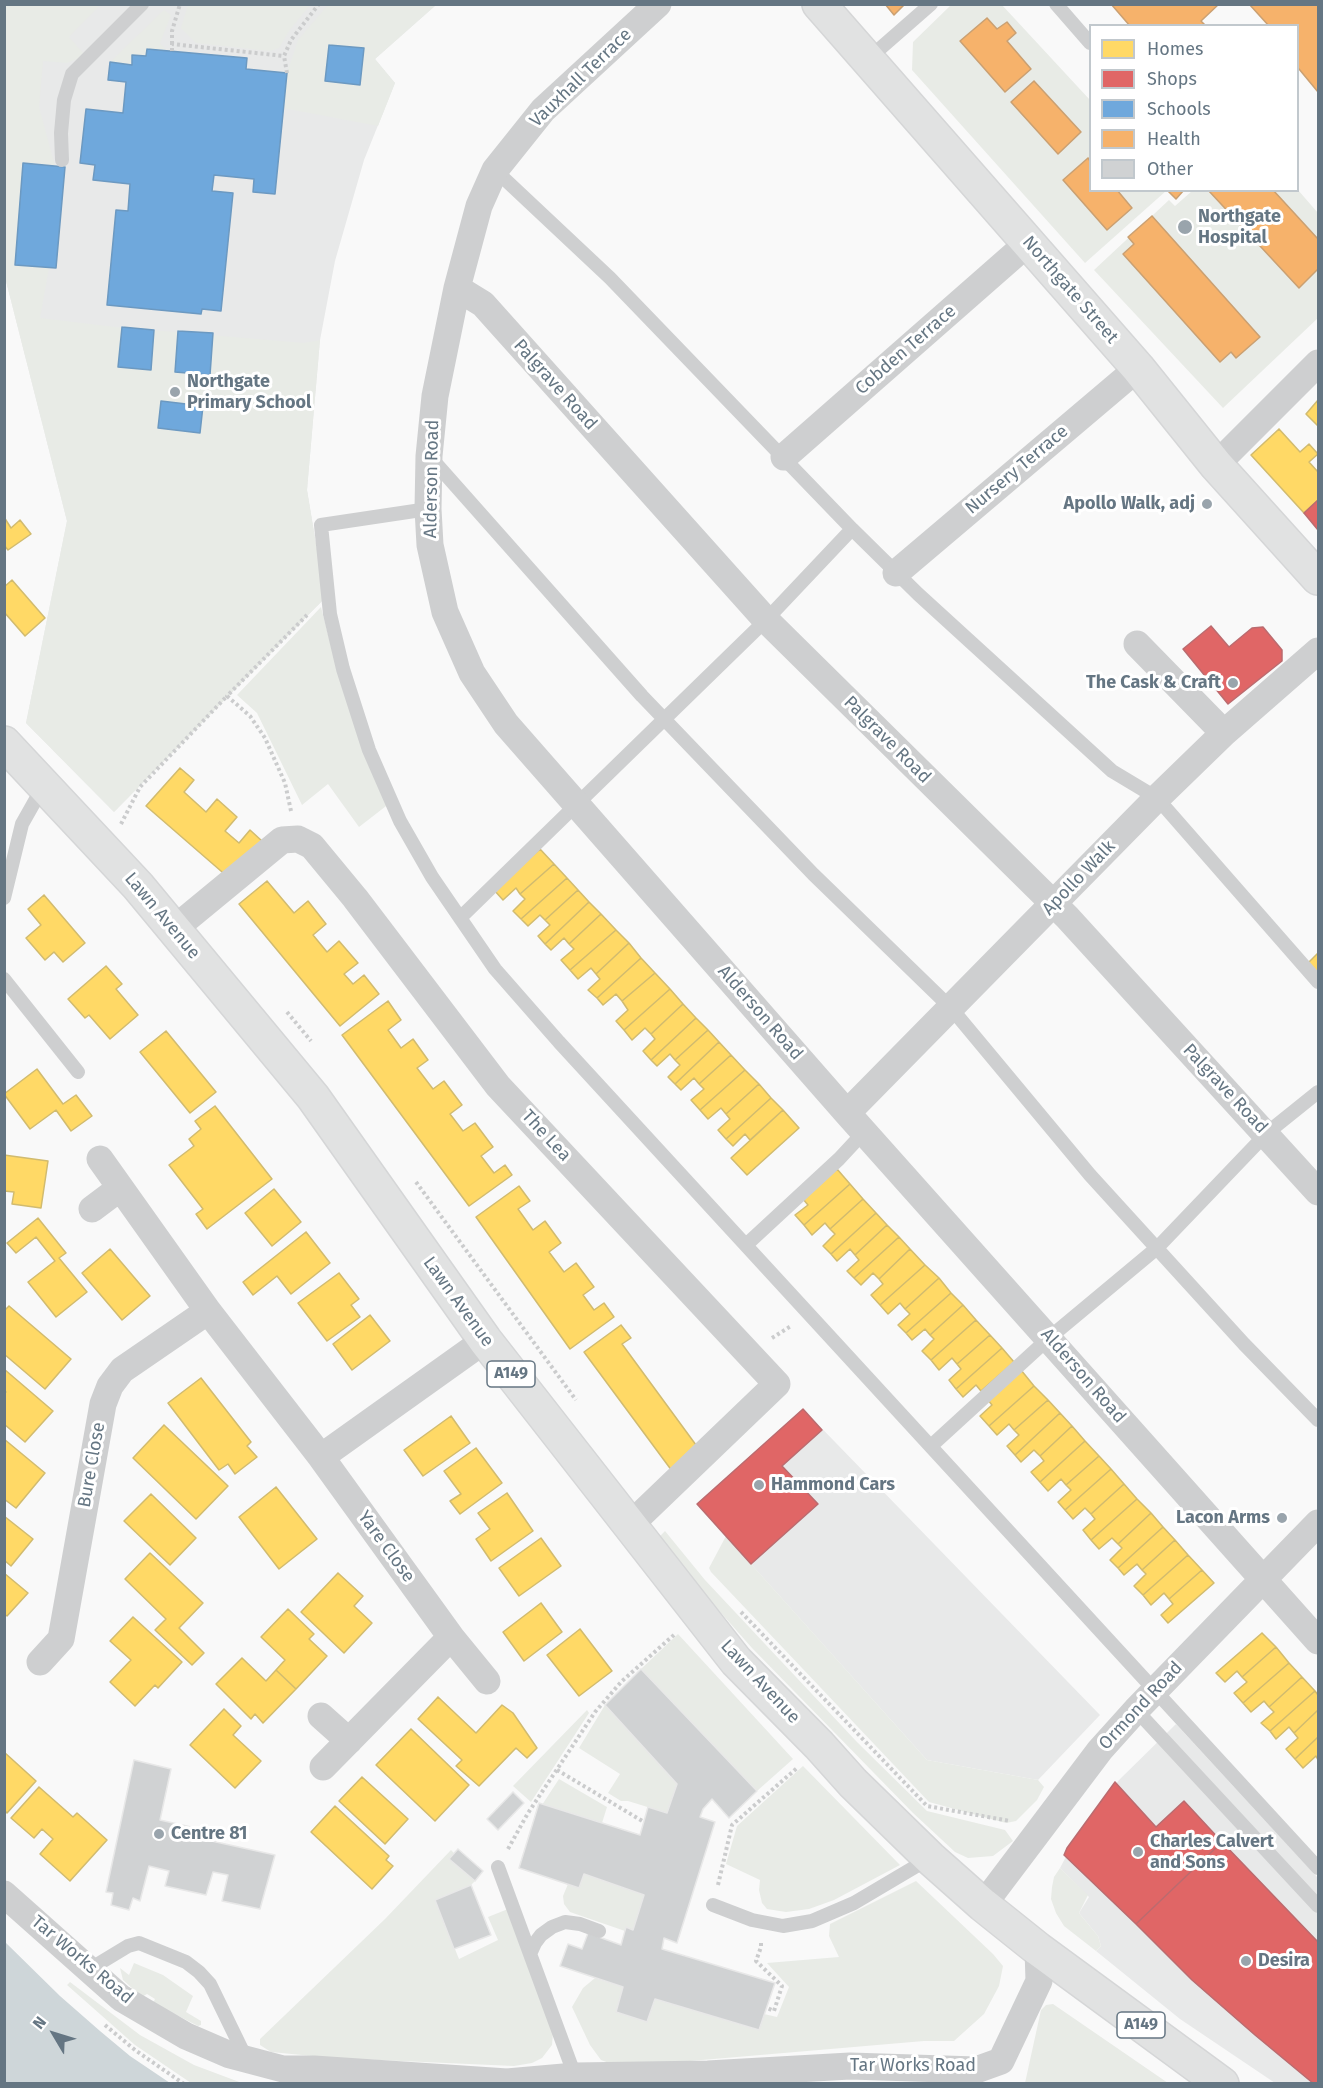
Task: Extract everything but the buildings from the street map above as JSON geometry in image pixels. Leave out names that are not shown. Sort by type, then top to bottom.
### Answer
[{"type":"main road","name":"Northgate Street","points":[[819,4],[1138,368],[1216,465],[1318,578]]},
{"type":"main road","name":"Lawn Avenue","points":[[4,743],[138,886],[313,1097],[485,1341],[736,1661],[819,1745],[853,1784],[930,1858],[983,1905],[1050,1957]]},
{"type":"main road","name":"A149","points":[[1050,1957],[1222,2084]]},
{"type":"street","name":"Vauxhall Terrace","points":[[457,288],[479,206],[495,170],[543,110],[658,4]]},
{"type":"street","name":"Cobden Terrace","points":[[784,457],[1029,242]]},
{"type":"street","name":"Alderson Road","points":[[457,288],[435,396],[429,456],[428,509],[430,545],[445,612],[472,673],[506,724],[856,1122],[1318,1641]]},
{"type":"street","name":"Palgrave Road","points":[[457,288],[483,304],[766,620],[1054,904],[1267,1133],[1318,1192]]},
{"type":"street","points":[[1216,465],[1318,363]]},
{"type":"street","name":"Nursery Terrace","points":[[896,573],[1138,368]]},
{"type":"street","points":[[1137,644],[1224,733]]},
{"type":"street","name":"Apollo Walk","points":[[856,1122],[951,1008],[1157,798],[1224,733],[1318,651]]},
{"type":"street","points":[[174,929],[282,840],[298,839]]},
{"type":"street","name":"The Lea","points":[[298,839],[312,846],[355,898],[498,1086],[777,1384],[629,1526]]},
{"type":"street","points":[[100,1159],[208,1311],[321,1457],[485,1341]]},
{"type":"street","points":[[92,1209],[120,1188]]},
{"type":"street","name":"Bure Close","points":[[40,1662],[61,1639],[102,1404],[110,1386],[122,1370],[208,1311]]},
{"type":"street","name":"Yare Close","points":[[321,1457],[451,1637],[487,1681]]},
{"type":"street","name":"Ormond Road","points":[[983,1905],[1100,1750],[1155,1690],[1318,1523]]},
{"type":"street","points":[[323,1767],[451,1637]]},
{"type":"street","points":[[321,1716],[349,1741]]},
{"type":"street","name":"Tar Works Road","points":[[4,1894],[122,1998],[186,2036],[230,2055],[283,2069],[507,2082],[575,2076],[708,2074],[850,2066],[976,2070],[1001,2061],[1050,1957]]},
{"type":"lane","points":[[62,160],[61,133],[64,100],[72,74],[142,4]]},
{"type":"lane","points":[[867,60],[931,4]]},
{"type":"lane","points":[[1056,4],[1089,42]]},
{"type":"lane","points":[[495,170],[610,278],[896,573],[1112,771],[1157,798],[1318,982]]},
{"type":"lane","points":[[429,456],[664,720],[813,874],[951,1008],[1090,1175],[1244,1344],[1318,1420]]},
{"type":"lane","points":[[428,509],[321,525],[330,614],[343,669],[369,750],[400,821],[432,877],[502,977],[559,1042],[1318,1868]]},
{"type":"lane","points":[[460,918],[766,620],[852,529]]},
{"type":"lane","points":[[4,898],[22,824],[44,785]]},
{"type":"lane","points":[[4,979],[78,1072]]},
{"type":"lane","points":[[931,1446],[1049,1338],[1157,1248],[1267,1133],[1318,1092]]},
{"type":"lane","points":[[746,1245],[839,1159],[856,1122]]},
{"type":"lane","points":[[1136,1710],[1318,1906]]},
{"type":"lane","points":[[713,1905],[752,1920],[783,1926],[812,1921],[854,1903],[930,1858]]},
{"type":"lane","points":[[498,1867],[575,2076]]},
{"type":"lane","points":[[530,1954],[541,1935],[565,1922],[580,1924],[599,1931]]},
{"type":"lane","points":[[90,1969],[128,1946],[139,1943],[186,1962],[210,1984],[247,2059]]},
{"type":"path","points":[[172,51],[172,31],[180,4]]},
{"type":"path","points":[[287,73],[284,56],[291,40],[319,4]]},
{"type":"path","points":[[172,44],[284,56]]},
{"type":"path","points":[[120,827],[140,787],[328,593]]},
{"type":"path","points":[[227,696],[250,716],[264,738],[285,783],[298,839]]},
{"type":"path","points":[[286,1010],[315,1045]]},
{"type":"path","points":[[411,1175],[577,1401]]},
{"type":"path","points":[[750,1353],[810,1314]]},
{"type":"path","points":[[739,1609],[927,1806],[1041,1827]]},
{"type":"path","points":[[498,1867],[528,1813],[594,1712],[622,1681],[696,1611]]},
{"type":"path","points":[[713,1905],[732,1825],[801,1765]]},
{"type":"path","points":[[557,1770],[644,1822]]},
{"type":"path","points":[[759,1937],[761,1947],[756,1961],[782,1986],[774,2011],[766,2008]]},
{"type":"shaded area","points":[[188,4],[310,5],[289,31],[279,48],[270,51],[196,43],[181,28]]},
{"type":"shaded area","points":[[4,5],[100,5],[69,37],[83,53],[77,59],[67,63],[43,61],[39,107],[55,166],[23,164],[15,265],[49,268],[40,318],[115,327],[304,343],[320,340],[307,490],[325,598],[114,812],[26,723],[67,521],[5,277]]},
{"type":"shaded area","name":"Northgate Primary School","points":[[91,5],[436,5],[375,59],[395,83],[364,160],[335,261],[320,340],[307,490],[325,598],[114,812],[26,723],[67,521],[5,277],[4,99]]},
{"type":"shaded area","points":[[328,5],[436,5],[375,59],[395,83],[378,126],[283,108],[287,73],[298,40]]},
{"type":"shaded area","points":[[951,5],[1002,5],[1089,99],[1089,192],[1165,192],[1085,263],[912,70],[913,42]]},
{"type":"shaded area","points":[[164,10],[171,15],[160,43],[166,50],[147,49],[146,56],[133,55],[132,65],[110,62]]},
{"type":"shaded area","points":[[1299,191],[1318,213],[1318,318],[1223,408],[1094,270],[1169,200],[1175,206],[1191,192]]},
{"type":"shaded area","points":[[321,607],[335,662],[390,803],[359,827],[328,784],[302,805],[257,713],[237,695]]},
{"type":"shaded area","points":[[803,1409],[1100,1715],[1038,1780],[927,1760],[697,1504]]},
{"type":"shaded area","points":[[665,1531],[705,1580],[857,1742],[927,1811],[1005,1830],[1013,1841],[993,1856],[968,1858],[955,1852],[913,1813],[752,1648],[692,1580],[659,1537]]},
{"type":"shaded area","points":[[726,1536],[927,1760],[1038,1780],[1044,1787],[1037,1800],[1016,1821],[1006,1823],[929,1802],[711,1572],[709,1568]]},
{"type":"shaded area","points":[[678,1634],[793,1759],[757,1791],[641,1669]]},
{"type":"shaded area","points":[[605,1705],[677,1784],[667,1813],[621,1801],[608,1793],[620,1774],[579,1748]]},
{"type":"shaded area","points":[[587,1710],[589,1713],[531,1802],[513,1786]]},
{"type":"shaded area","points":[[1176,1724],[1318,1878],[1318,2083],[1275,2083],[1180,2019],[1096,1951],[1101,1946],[1098,1936],[1079,1913],[1089,1897],[1060,1868],[1077,1836],[1119,1780]]},
{"type":"shaded area","points":[[803,1766],[900,1865],[834,1900],[809,1909],[786,1912],[767,1909],[762,1903],[759,1890],[760,1880],[726,1864],[737,1826]]},
{"type":"shaded area","points":[[559,1779],[607,1807],[602,1823],[542,1805]]},
{"type":"shaded area","points":[[451,1850],[454,1853],[450,1859],[475,1881],[471,1885],[435,1900],[459,1959],[498,1940],[488,1917],[508,1909],[553,2033],[552,2045],[542,2058],[532,2063],[514,2066],[333,2058],[271,2052],[260,2045],[260,2039],[385,1919]]},
{"type":"shaded area","points":[[1060,1868],[1088,1895],[1079,1913],[1098,1936],[1101,1946],[1096,1951],[1064,1926],[1056,1913],[1051,1899],[1052,1887],[1054,1877]]},
{"type":"shaded area","points":[[584,1874],[644,1895],[633,1930],[626,1927],[625,1931],[570,1912],[564,1904],[563,1896],[568,1884],[579,1888]]},
{"type":"shaded area","points":[[916,1881],[1003,1966],[999,1986],[984,2014],[954,2041],[924,2041],[620,2067],[601,2060],[590,2045],[572,2007],[583,1988],[595,1978],[623,1987],[616,2012],[647,2022],[655,1999],[758,2030],[764,2014],[777,2017],[789,1987],[767,1963],[839,1957],[829,1936],[830,1924]]},
{"type":"shaded area","points":[[4,1941],[60,1996],[100,2031],[130,2056],[170,2083],[5,2083]]},
{"type":"shaded area","points":[[134,1963],[163,1975],[193,1996],[186,2012],[201,2021],[201,2025],[198,2026],[153,2003],[155,1999],[147,1994],[142,1997],[123,1980],[120,1968],[129,1975]]},
{"type":"shaded area","points":[[70,1982],[140,2035],[194,2065],[242,2083],[191,2083],[135,2045],[67,1985]]},
{"type":"shaded area","points":[[1053,2004],[1168,2083],[1025,2083],[1041,2010],[1046,2005]]},
{"type":"place","name":"Northgate Hospital","points":[[1185,227]]},
{"type":"place","name":"Northgate Primary School","points":[[175,392]]},
{"type":"place","name":"Apollo Walk, adj","points":[[1207,504]]},
{"type":"place","name":"The Cask & Craft","points":[[1233,683]]},
{"type":"place","name":"Hammond Cars","points":[[759,1485]]},
{"type":"place","name":"Lacon Arms","points":[[1282,1518]]},
{"type":"place","name":"Centre 81","points":[[159,1834]]},
{"type":"place","name":"Charles Calvert and Sons","points":[[1138,1852]]},
{"type":"place","name":"Desira","points":[[1246,1961]]}]
